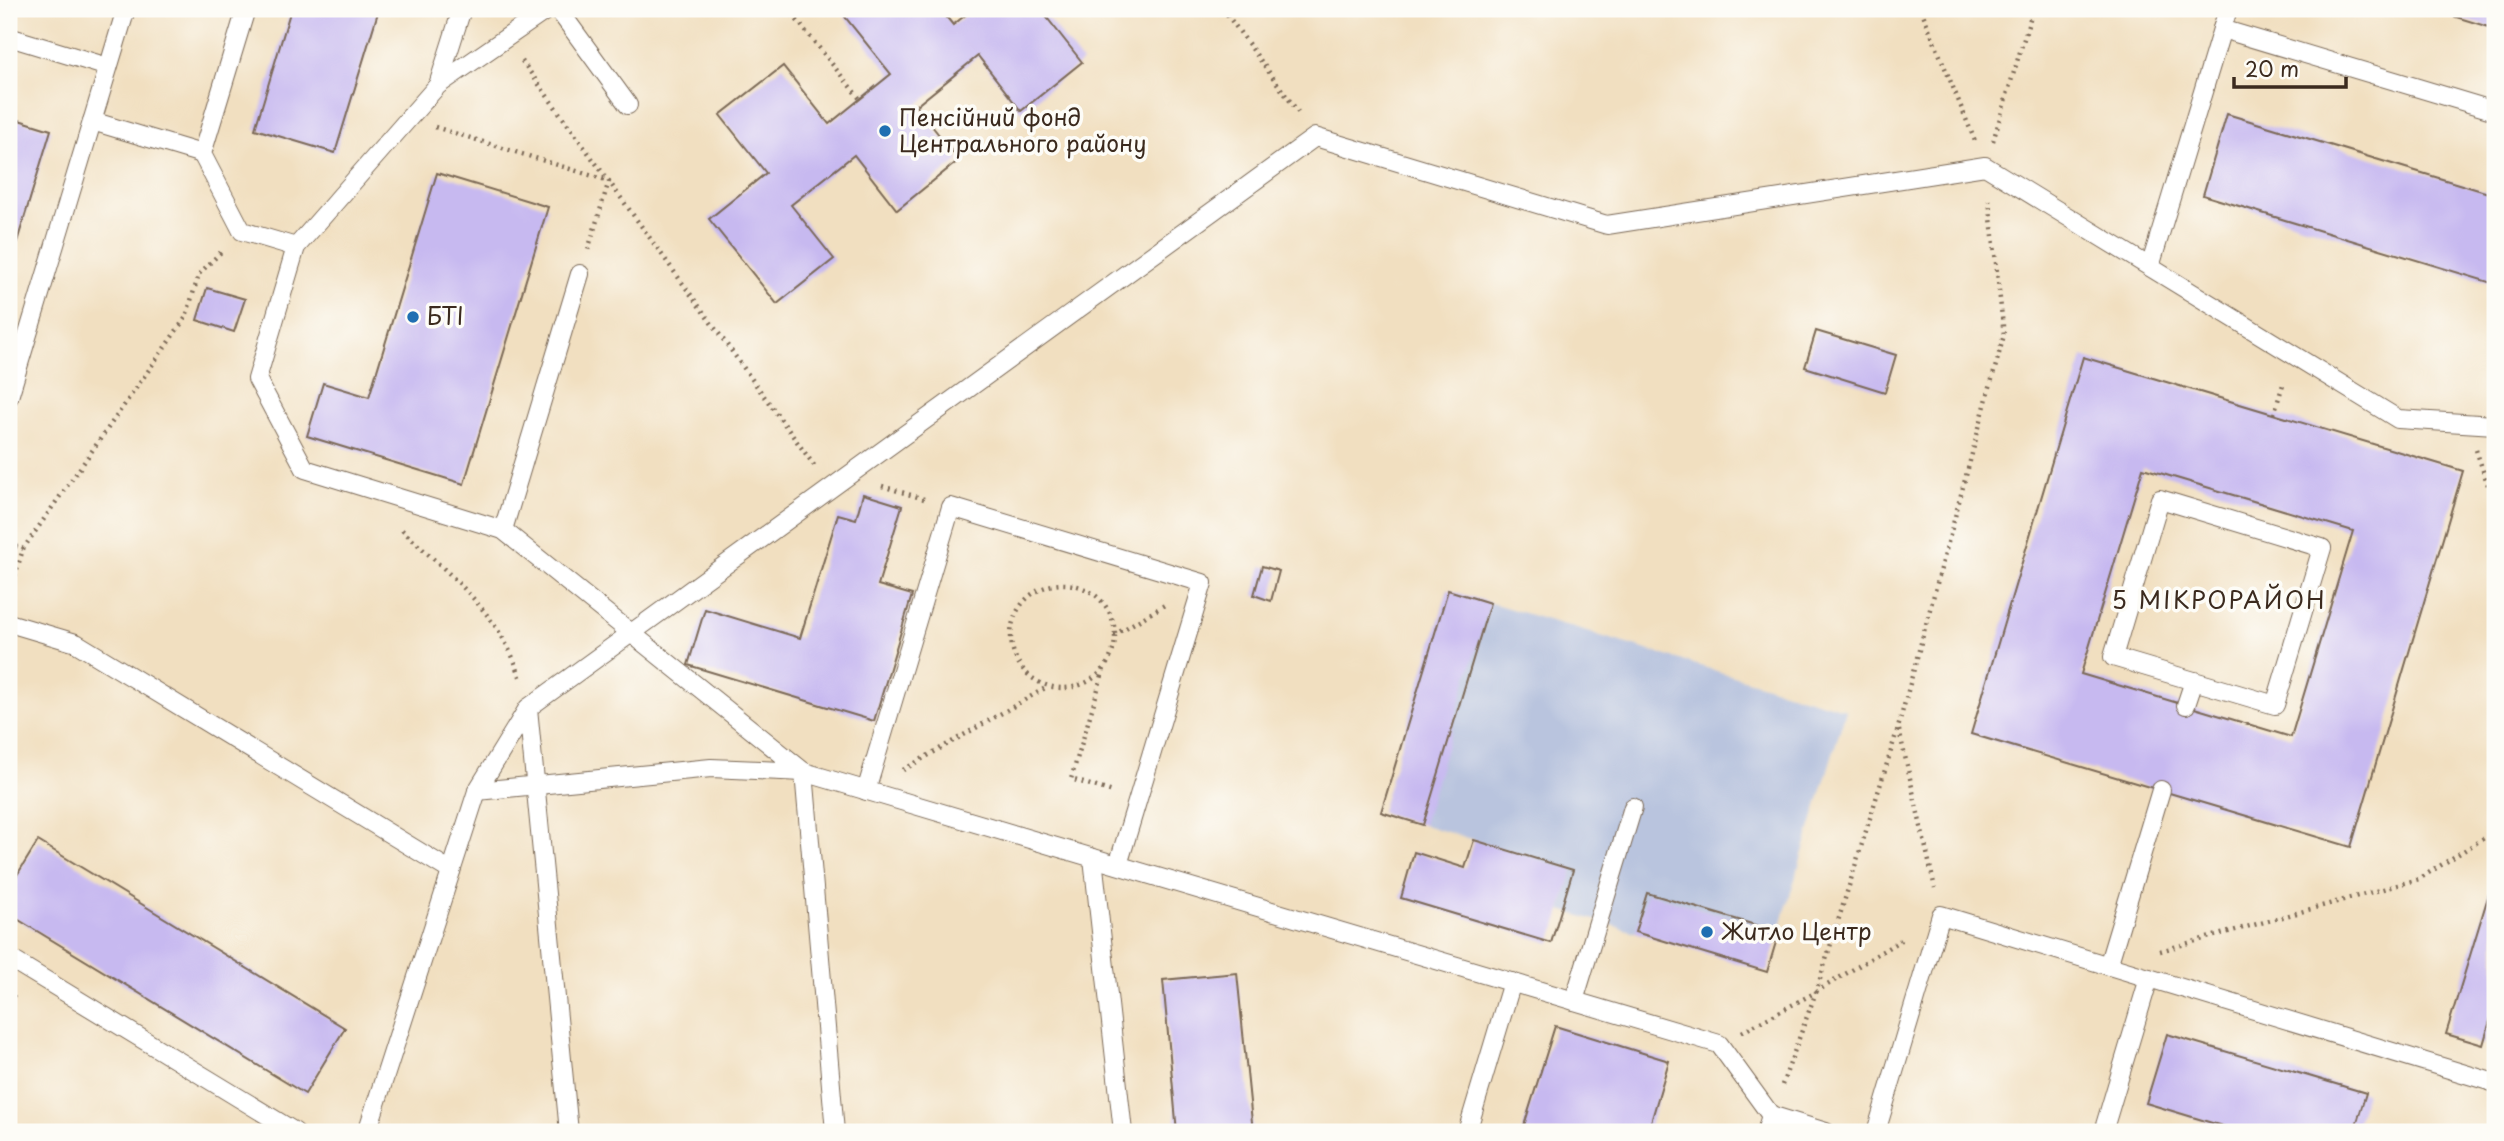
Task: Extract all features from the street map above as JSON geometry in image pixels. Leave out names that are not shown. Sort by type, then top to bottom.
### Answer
[{"type":"lane","points":[[9,397],[126,9]]},
{"type":"lane","points":[[246,9],[202,154],[242,231],[296,247]]},
{"type":"lane","points":[[438,85],[462,9]]},
{"type":"lane","points":[[548,9],[438,85],[296,247],[257,379],[305,469],[503,530],[804,772],[835,1132]]},
{"type":"lane","points":[[558,9],[628,105]]},
{"type":"lane","points":[[2150,267],[2228,9]]},
{"type":"lane","points":[[2222,29],[2495,111]]},
{"type":"lane","points":[[9,37],[108,67]]},
{"type":"lane","points":[[92,121],[202,154]]},
{"type":"lane","points":[[367,1132],[477,791],[528,708],[1315,137],[1607,225],[1985,166],[2398,419],[2495,425]]},
{"type":"lane","points":[[503,530],[580,274]]},
{"type":"lane","points":[[2160,499],[2322,548],[2275,705],[2194,681],[2113,657],[2160,499]]},
{"type":"lane","points":[[866,791],[951,507],[1203,583],[1118,865]]},
{"type":"lane","points":[[9,623],[76,643],[452,871]]},
{"type":"lane","points":[[2186,705],[2194,681]]},
{"type":"lane","points":[[528,708],[569,1132]]},
{"type":"lane","points":[[477,791],[710,768],[804,772],[1719,1044],[1768,1124],[1783,1132]]},
{"type":"lane","points":[[2108,966],[2161,790]]},
{"type":"lane","points":[[1574,1001],[1633,807]]},
{"type":"lane","points":[[1093,858],[1123,1132]]},
{"type":"lane","points":[[1876,1132],[1941,915],[2495,1083]]},
{"type":"lane","points":[[9,958],[295,1132]]},
{"type":"lane","points":[[2103,1132],[2149,978]]},
{"type":"lane","points":[[1467,1132],[1512,982]]},
{"type":"lane","points":[[1768,1124],[1826,1132]]},
{"type":"path","points":[[789,9],[860,99]]},
{"type":"path","points":[[1223,9],[1315,137]]},
{"type":"path","points":[[1768,1124],[1816,992],[1898,728],[2004,335],[1985,166],[1921,9]]},
{"type":"path","points":[[1985,166],[2033,9]]},
{"type":"path","points":[[506,38],[831,488]]},
{"type":"path","points":[[408,119],[609,181]]},
{"type":"path","points":[[580,274],[609,181]]},
{"type":"path","points":[[9,596],[23,549],[186,317],[199,275]]},
{"type":"path","points":[[2467,424],[2495,506]]},
{"type":"path","points":[[848,476],[951,507]]},
{"type":"path","points":[[391,520],[479,603],[513,653],[528,708]]},
{"type":"path","points":[[9,544],[23,549]]},
{"type":"path","points":[[1114,635],[1203,583]]},
{"type":"path","points":[[1105,666],[1094,678],[1080,685],[1064,688],[1048,686],[1032,679],[1013,653],[1013,621],[1020,607],[1031,595],[1045,587],[1061,584],[1092,593],[1104,604],[1112,619],[1112,651],[1071,779],[1137,799]]},
{"type":"path","points":[[866,791],[1048,686]]},
{"type":"path","points":[[1719,1044],[1816,992],[1941,915],[1898,728]]},
{"type":"path","points":[[2108,966],[2419,879],[2495,831]]},
{"type":"shaded area","points":[[1448,590],[1846,710],[1779,932],[1648,893],[1635,932],[1561,910],[1573,870],[1381,812]]},
{"type":"building","points":[[291,9],[379,9],[335,153],[255,129]]},
{"type":"building","points":[[855,9],[940,9],[953,25],[973,9],[1040,9],[1082,62],[1021,111],[978,56],[916,106],[959,160],[897,210],[854,155],[791,205],[834,259],[777,304],[709,219],[766,173],[720,115],[783,66],[829,124],[891,74],[845,17]]},
{"type":"building","points":[[2430,9],[2495,9],[2495,29]]},
{"type":"building","points":[[2227,114],[2495,195],[2495,284],[2203,195]]},
{"type":"building","points":[[9,117],[51,130],[9,268]]},
{"type":"building","points":[[437,173],[548,207],[464,484],[307,436],[323,383],[369,397]]},
{"type":"building","points":[[207,288],[245,299],[234,332],[197,320]]},
{"type":"building","points":[[1816,331],[1896,355],[1885,392],[1805,367]]},
{"type":"building","points":[[2083,357],[2463,471],[2351,847],[1971,734]],"holes":[[[2143,468],[2353,531],[2291,737],[2081,674]]]},
{"type":"building","points":[[863,494],[902,506],[878,585],[912,595],[874,721],[688,665],[705,609],[800,638],[838,514],[856,519]]},
{"type":"building","points":[[1262,566],[1279,571],[1271,601],[1254,595]]},
{"type":"building","points":[[1448,590],[1490,603],[1423,825],[1381,812]]},
{"type":"building","points":[[1474,840],[1573,870],[1551,943],[1401,898],[1414,852],[1465,868]]},
{"type":"building","points":[[38,841],[345,1028],[305,1094],[9,914],[9,888]]},
{"type":"building","points":[[2495,874],[2495,1004],[2483,1045],[2446,1034]]},
{"type":"building","points":[[1647,893],[1779,932],[1767,972],[1635,932]]},
{"type":"building","points":[[1237,973],[1253,1132],[1177,1132],[1163,980]]},
{"type":"building","points":[[1555,1026],[1669,1061],[1648,1132],[1522,1132]]},
{"type":"building","points":[[2167,1034],[2366,1093],[2354,1132],[2242,1132],[2146,1103]]},
{"type":"place","name":"Пенсійний фонд Центрального району","points":[[885,131]]},
{"type":"place","name":"БТІ","points":[[413,317]]},
{"type":"place","name":"Житло Центр","points":[[1707,932]]},
{"type":"district","name":"5 МІКРОРАЙОН","points":[[2219,601]]}]
